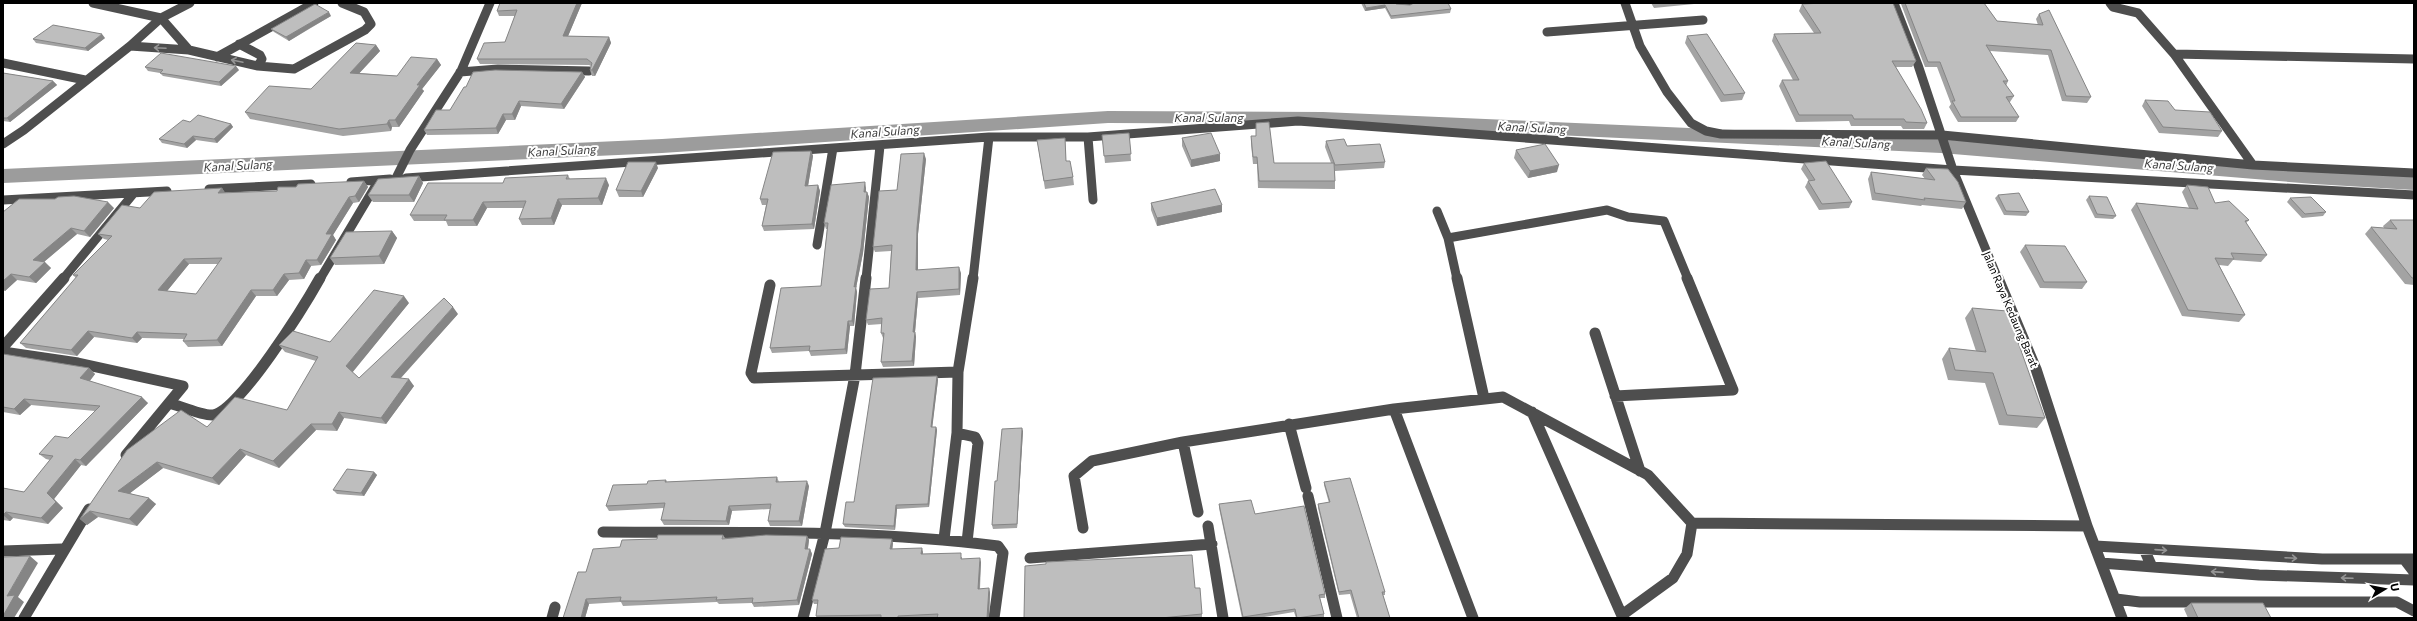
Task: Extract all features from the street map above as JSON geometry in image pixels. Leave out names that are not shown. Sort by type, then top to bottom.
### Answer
[{"type":"street","points":[[94,3],[161,18],[189,50]]},
{"type":"street","points":[[3,144],[24,130],[85,80],[130,46],[161,18],[190,3]]},
{"type":"street","points":[[217,57],[314,3]]},
{"type":"street","points":[[130,46],[189,50],[258,66],[294,69],[365,30],[371,24],[364,12],[342,3]]},
{"type":"street","points":[[364,12],[368,3]]},
{"type":"street","points":[[398,175],[408,152],[460,72],[475,42],[490,3]]},
{"type":"street","points":[[1399,3],[1409,3]]},
{"type":"street","points":[[1625,3],[1640,46],[1667,92],[1691,123],[1706,131],[1721,134],[1946,143],[2253,165],[2414,173]]},
{"type":"street","name":"Jalan Raya Kedaung Barat","points":[[1894,3],[1915,49],[1946,143],[1953,170],[2036,369],[2087,526],[2122,618]]},
{"type":"street","points":[[2110,3],[2112,7],[2138,12],[2174,54],[2253,165]]},
{"type":"street","points":[[1548,32],[1703,20]]},
{"type":"street","points":[[239,44],[260,55],[262,59],[258,66]]},
{"type":"street","points":[[2174,54],[2414,59]]},
{"type":"street","points":[[3,63],[85,80]]},
{"type":"street","points":[[460,72],[498,69],[589,71]]},
{"type":"street","points":[[340,182],[379,180],[398,175],[880,146],[989,137],[1088,137],[1298,121],[1953,170],[2414,195]]},
{"type":"street","points":[[944,540],[957,433],[958,372],[974,271],[989,137]]},
{"type":"street","points":[[1088,137],[1093,200]]},
{"type":"street","points":[[803,618],[825,533],[855,375],[880,146]]},
{"type":"street","points":[[817,245],[834,148]]},
{"type":"street","points":[[169,403],[212,415],[222,412],[234,402],[249,384],[303,307],[379,180]]},
{"type":"street","points":[[197,190],[324,183]]},
{"type":"street","points":[[3,200],[173,191]]},
{"type":"street","points":[[3,347],[70,271],[134,193]]},
{"type":"street","points":[[1448,238],[1607,210],[1628,217],[1664,221],[1733,390],[1616,396]]},
{"type":"street","points":[[1438,211],[1448,238],[1484,398]]},
{"type":"street","points":[[770,285],[751,373],[754,378],[958,372]]},
{"type":"street","points":[[1595,333],[1640,471]]},
{"type":"street","points":[[3,352],[85,365],[183,386],[119,466]]},
{"type":"street","points":[[1083,528],[1074,476],[1092,461],[1183,442],[1289,424],[1394,409],[1503,397],[1648,475],[1692,523],[2087,526]]},
{"type":"street","points":[[1394,409],[1473,618]]},
{"type":"street","points":[[1532,412],[1622,617],[1673,578],[1687,554],[1692,523]]},
{"type":"street","points":[[1289,424],[1307,492],[1336,618]]},
{"type":"street","points":[[957,433],[975,437],[978,443],[967,542]]},
{"type":"street","points":[[1183,442],[1198,512]]},
{"type":"street","points":[[24,618],[58,560],[62,549],[97,498]]},
{"type":"street","points":[[1208,526],[1223,618]]},
{"type":"street","points":[[603,532],[825,533],[944,540],[998,546],[1003,553],[994,618]]},
{"type":"street","points":[[1030,558],[1212,544]]},
{"type":"street","points":[[2095,546],[2315,559],[2409,559],[2414,572]]},
{"type":"street","points":[[3,551],[62,549]]},
{"type":"street","points":[[2144,549],[2152,567]]},
{"type":"street","points":[[2101,563],[2258,575],[2414,580]]},
{"type":"street","points":[[2116,599],[2140,602],[2397,602],[2414,611]]},
{"type":"building","points":[[500,3],[577,3],[563,36],[609,37],[592,70],[590,70],[592,63],[587,59],[477,59],[484,43],[505,42],[517,10],[497,11]]},
{"type":"building","points":[[1364,3],[1396,3],[1410,5],[1414,3],[1448,3],[1451,9],[1391,16],[1385,5],[1366,8]]},
{"type":"building","points":[[1893,3],[1916,61],[1892,61],[1921,109],[1927,123],[1906,122],[1904,119],[1854,119],[1852,115],[1799,115],[1782,80],[1799,80],[1774,34],[1821,33],[1802,4]]},
{"type":"building","points":[[1905,3],[1984,3],[1997,21],[2043,25],[2039,14],[2049,10],[2091,97],[2066,96],[2051,50],[1986,45],[2008,81],[2003,81],[2014,96],[2006,97],[2019,117],[1961,117],[1952,101],[1955,101],[1940,62],[1928,62]]},
{"type":"building","points":[[315,4],[329,12],[286,37],[271,29]]},
{"type":"building","points":[[53,25],[102,34],[85,48],[33,39]]},
{"type":"building","points":[[1707,34],[1745,93],[1724,95],[1687,36]]},
{"type":"building","points":[[356,43],[376,45],[350,73],[397,76],[411,57],[437,59],[417,85],[420,85],[395,120],[389,120],[387,124],[339,129],[245,112],[269,86],[311,89]]},
{"type":"building","points":[[161,53],[236,66],[219,82],[160,73],[163,70],[145,67]]},
{"type":"building","points":[[495,70],[582,72],[561,104],[519,101],[512,114],[503,114],[496,128],[424,130],[436,110],[450,110],[464,87],[466,87],[473,72]]},
{"type":"building","points":[[3,73],[53,81],[7,118],[3,118]]},
{"type":"building","points":[[2145,100],[2168,101],[2175,110],[2210,112],[2222,131],[2163,127]]},
{"type":"building","points":[[198,115],[231,124],[214,139],[193,136],[184,144],[159,139],[183,120],[190,122]]},
{"type":"building","points":[[1269,122],[1274,163],[1334,163],[1335,181],[1259,181],[1257,157],[1253,157],[1251,136],[1256,136],[1256,123]]},
{"type":"building","points":[[1129,133],[1131,154],[1104,156],[1102,135]]},
{"type":"building","points":[[1211,133],[1220,154],[1191,160],[1182,138]]},
{"type":"building","points":[[1065,138],[1066,161],[1070,161],[1073,177],[1044,181],[1037,140]]},
{"type":"building","points":[[1344,139],[1347,146],[1380,144],[1385,162],[1335,165],[1326,141]]},
{"type":"building","points":[[1545,144],[1559,165],[1530,171],[1516,150]]},
{"type":"building","points":[[811,151],[805,186],[818,185],[812,224],[762,226],[768,199],[760,199],[773,152]]},
{"type":"building","points":[[924,153],[917,228],[916,270],[959,267],[959,289],[917,292],[912,361],[881,362],[884,333],[881,333],[882,318],[866,320],[870,289],[889,288],[892,245],[873,247],[879,191],[897,190],[901,154]]},
{"type":"building","points":[[1826,161],[1852,202],[1822,204],[1808,181],[1815,180],[1804,163]]},
{"type":"building","points":[[628,162],[656,162],[641,191],[616,190]]},
{"type":"building","points":[[1926,168],[1948,169],[1958,182],[1966,202],[1924,198],[1925,200],[1875,193],[1871,172],[1935,180]]},
{"type":"building","points":[[568,175],[566,179],[606,178],[598,198],[558,199],[551,218],[519,219],[526,201],[483,202],[473,220],[444,220],[447,215],[410,215],[428,183],[503,183],[505,178]]},
{"type":"building","points":[[419,176],[409,195],[368,195],[378,179]]},
{"type":"building","points":[[364,181],[355,196],[349,197],[326,234],[332,234],[317,260],[306,260],[299,273],[284,274],[273,290],[251,290],[217,340],[183,341],[187,334],[137,332],[132,338],[88,331],[71,350],[20,343],[78,275],[73,275],[112,236],[98,234],[122,205],[140,208],[154,192],[222,188],[218,193],[277,191],[278,187],[296,187],[298,184]],"holes":[[[222,258],[196,294],[158,290],[184,259]]]},
{"type":"building","points":[[865,182],[864,192],[867,192],[861,248],[854,287],[856,286],[852,321],[848,321],[845,349],[809,351],[810,346],[770,348],[781,288],[821,286],[828,223],[824,223],[831,185]]},
{"type":"building","points":[[2187,185],[2208,187],[2215,203],[2229,201],[2249,220],[2245,221],[2267,255],[2231,253],[2234,259],[2215,258],[2245,315],[2188,310],[2136,203],[2198,209]]},
{"type":"building","points":[[1215,189],[1222,205],[1157,218],[1151,203]]},
{"type":"building","points":[[2019,193],[2029,212],[2006,211],[1998,195]]},
{"type":"building","points":[[74,196],[108,202],[84,231],[71,228],[33,260],[45,262],[29,277],[11,274],[3,281],[3,212],[19,199],[55,199],[58,197]]},
{"type":"building","points":[[2089,196],[2107,197],[2116,216],[2097,214]]},
{"type":"building","points":[[2311,197],[2326,212],[2305,214],[2290,198]]},
{"type":"building","points":[[2390,220],[2414,220],[2414,278],[2412,278],[2371,227],[2397,229]]},
{"type":"building","points":[[392,231],[379,256],[330,258],[346,232]]},
{"type":"building","points":[[2025,245],[2065,246],[2087,282],[2044,282]]},
{"type":"building","points":[[374,290],[404,296],[346,366],[359,378],[444,298],[453,307],[391,377],[409,379],[381,418],[339,412],[332,424],[311,424],[273,461],[240,449],[212,478],[157,462],[118,491],[149,498],[129,519],[90,511],[80,519],[127,450],[181,410],[207,427],[235,397],[287,410],[318,357],[279,345],[293,331],[330,342]]},
{"type":"building","points":[[1972,308],[2007,311],[2045,418],[2007,415],[1993,373],[1955,370],[1949,348],[1986,352]]},
{"type":"building","points":[[3,354],[89,368],[80,378],[142,397],[80,460],[75,459],[47,493],[56,502],[41,518],[6,512],[3,515],[3,488],[24,492],[53,456],[39,454],[55,436],[68,438],[100,406],[24,399],[14,409],[3,407]]},
{"type":"building","points":[[937,376],[931,427],[936,427],[928,504],[896,505],[894,526],[843,524],[846,502],[854,502],[873,378]]},
{"type":"building","points":[[1022,428],[1017,524],[992,525],[995,481],[997,481],[1002,429]]},
{"type":"building","points":[[347,469],[374,472],[361,493],[333,490]]},
{"type":"building","points":[[777,477],[776,482],[807,481],[799,521],[768,521],[771,504],[729,506],[726,521],[661,520],[665,503],[606,506],[613,485],[647,484],[648,481],[666,480],[665,482]]},
{"type":"building","points":[[1350,478],[1385,592],[1382,592],[1390,618],[1359,618],[1351,590],[1339,592],[1318,504],[1330,502],[1324,482]]},
{"type":"building","points":[[1251,500],[1255,514],[1304,506],[1325,594],[1319,595],[1324,614],[1297,618],[1295,609],[1243,617],[1219,504]]},
{"type":"building","points":[[658,535],[723,535],[722,539],[766,535],[807,536],[805,549],[810,549],[797,600],[752,603],[753,598],[716,600],[717,597],[643,601],[620,601],[621,597],[586,599],[581,618],[563,618],[578,572],[586,572],[593,549],[620,547],[622,540],[657,539]]},
{"type":"building","points":[[841,537],[892,539],[890,549],[922,548],[921,554],[961,553],[961,559],[980,558],[978,589],[989,588],[987,618],[937,618],[938,614],[898,616],[898,618],[881,618],[881,615],[816,616],[818,600],[812,600],[825,549],[839,548]]},
{"type":"building","points":[[1192,555],[1195,588],[1200,588],[1202,614],[1161,618],[1024,618],[1025,566],[1046,564],[1046,562]]},
{"type":"building","points":[[30,556],[7,596],[15,595],[3,616],[3,557]]},
{"type":"building","points":[[2191,603],[2263,603],[2271,618],[2198,618]]},
{"type":"waterway","name":"Kanal Sulang","points":[[3,176],[662,146],[1108,117],[1323,118],[1941,146],[2314,177],[2414,183]]}]
